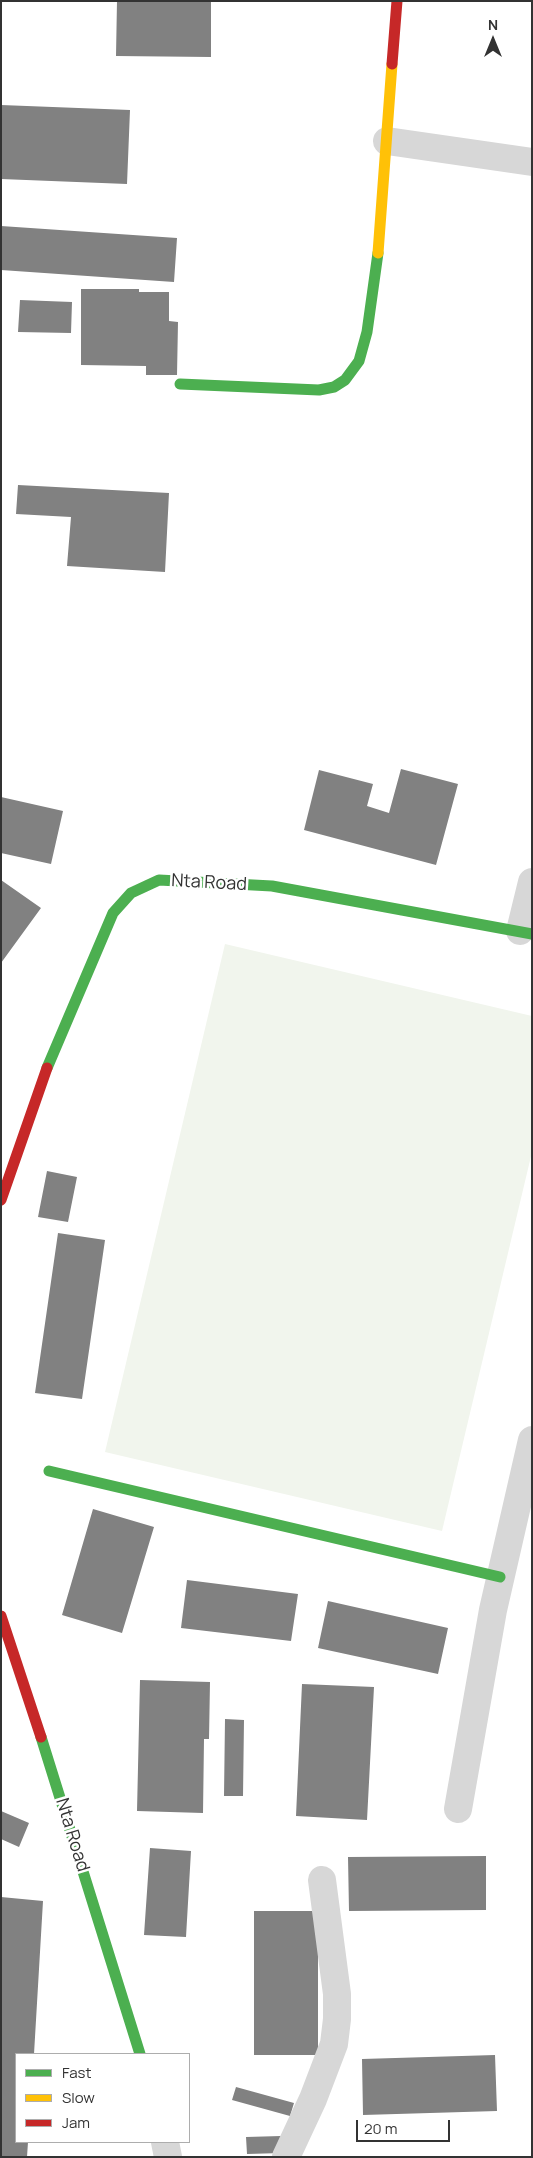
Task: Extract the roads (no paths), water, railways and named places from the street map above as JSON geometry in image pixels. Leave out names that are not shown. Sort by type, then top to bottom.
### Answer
[{"type":"street","points":[[180,384],[320,390],[334,387],[345,380],[359,361],[367,332],[379,246],[397,1]]},
{"type":"street","points":[[387,141],[532,162]]},
{"type":"street","name":"Nta Road","points":[[1,1200],[43,1078],[113,913],[132,893],[158,880],[272,886],[526,932]]},
{"type":"street","points":[[526,932],[532,882]]},
{"type":"street","points":[[458,1809],[500,1577],[532,1440]]},
{"type":"street","points":[[49,1471],[500,1577]]},
{"type":"street","name":"Nta Road","points":[[1,1616],[140,2053]]},
{"type":"street","points":[[286,2157],[313,2099],[334,2044],[337,1994],[322,1880]]},
{"type":"street","points":[[165,2143],[168,2157]]}]
